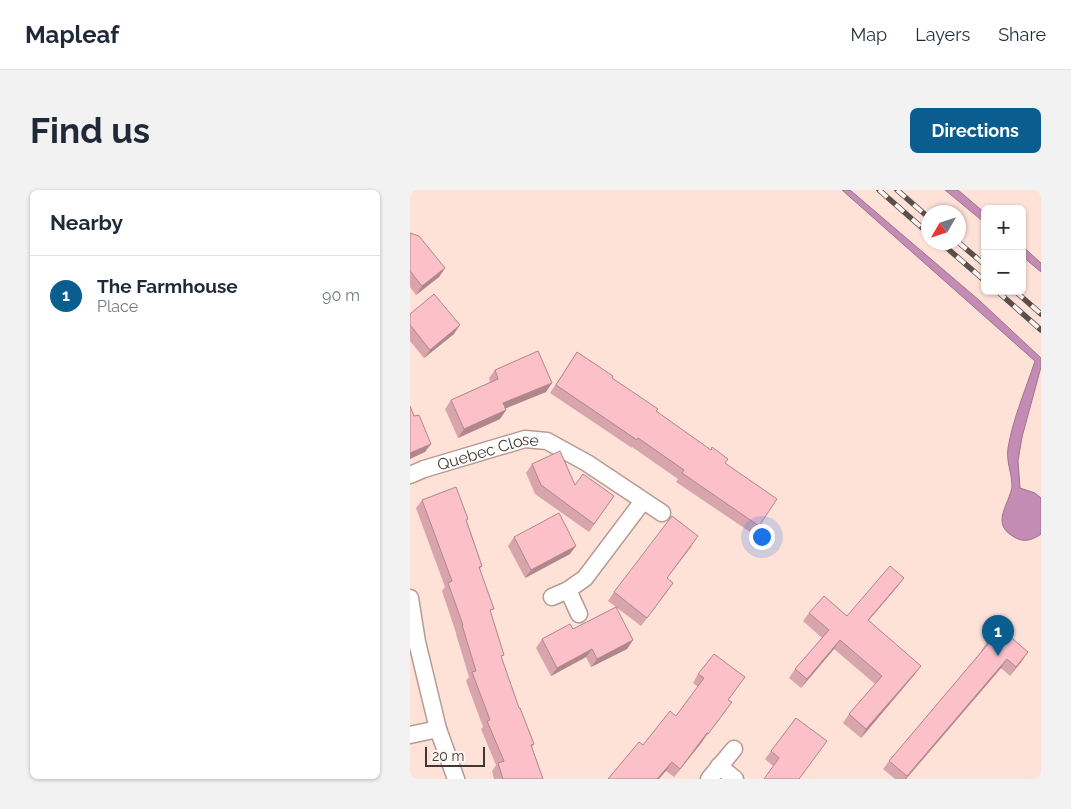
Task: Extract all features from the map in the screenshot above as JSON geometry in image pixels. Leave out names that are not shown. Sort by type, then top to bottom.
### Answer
[{"type":"street","name":"Quebec Close","points":[[410,476],[424,469],[525,439],[547,441],[587,463],[662,513]]},
{"type":"street","points":[[552,597],[568,590],[585,578],[643,501]]},
{"type":"street","points":[[568,590],[579,614]]},
{"type":"street","points":[[410,598],[417,642],[438,729],[456,779]]},
{"type":"street","points":[[410,735],[438,729]]},
{"type":"street","points":[[734,749],[714,773],[736,779]]},
{"type":"shaded area","points":[[842,190],[850,190],[980,301],[1041,358],[1041,367],[1022,437],[1018,461],[1020,488],[1035,493],[1041,498],[1041,534],[1029,540],[1016,538],[1005,529],[1002,520],[1012,487],[1008,463],[1010,437],[1035,361]]},
{"type":"shaded area","points":[[945,190],[958,190],[981,210],[981,220],[966,207],[966,205],[963,205]]},
{"type":"shaded area","points":[[1026,250],[1041,263],[1041,272],[1026,259]]},
{"type":"building","points":[[410,233],[419,236],[445,268],[422,286],[410,271]]},
{"type":"building","points":[[434,294],[460,325],[430,350],[410,325],[410,314]]},
{"type":"building","points":[[538,351],[552,383],[503,403],[506,410],[464,429],[451,400],[498,379],[495,370]]},
{"type":"building","points":[[577,352],[613,376],[612,378],[658,409],[656,411],[711,450],[712,447],[728,459],[725,463],[777,499],[759,526],[682,473],[684,470],[638,438],[637,440],[556,385]]},
{"type":"building","points":[[410,406],[414,416],[419,415],[431,444],[410,453]]},
{"type":"building","points":[[560,451],[575,485],[583,474],[614,496],[594,524],[541,485],[532,464]]},
{"type":"building","points":[[456,487],[468,519],[466,520],[482,566],[479,567],[494,609],[490,610],[504,655],[501,656],[534,744],[531,745],[543,779],[503,779],[498,763],[504,761],[487,721],[490,720],[472,672],[476,671],[463,625],[448,583],[452,581],[422,500]]},
{"type":"building","points":[[559,513],[576,546],[531,570],[514,537]]},
{"type":"building","points":[[672,516],[698,536],[667,578],[673,583],[647,618],[614,592]]},
{"type":"building","points":[[890,566],[904,578],[868,620],[921,666],[866,729],[849,714],[882,676],[840,640],[807,679],[795,669],[829,630],[809,613],[824,596],[847,616]]},
{"type":"building","points":[[616,607],[633,640],[597,659],[592,649],[557,668],[542,639],[570,624],[573,629]]},
{"type":"building","points":[[999,627],[1028,652],[1016,667],[1007,659],[907,776],[889,761],[988,644],[987,642]]},
{"type":"building","points":[[714,654],[745,677],[728,700],[732,702],[680,769],[672,762],[657,779],[608,779],[639,742],[643,745],[670,711],[676,716],[704,678],[698,674]]},
{"type":"building","points":[[796,718],[827,741],[799,779],[764,779],[779,758],[771,751]]},
{"type":"railway","points":[[879,190],[921,227]]},
{"type":"railway","points":[[897,190],[921,211]]},
{"type":"railway","points":[[966,249],[981,262]]},
{"type":"railway","points":[[949,250],[981,278]]},
{"type":"railway","points":[[1002,295],[1041,330]]},
{"type":"railway","points":[[1020,295],[1041,314]]},
{"type":"place","name":"The Farmhouse","points":[[998,656]]}]
